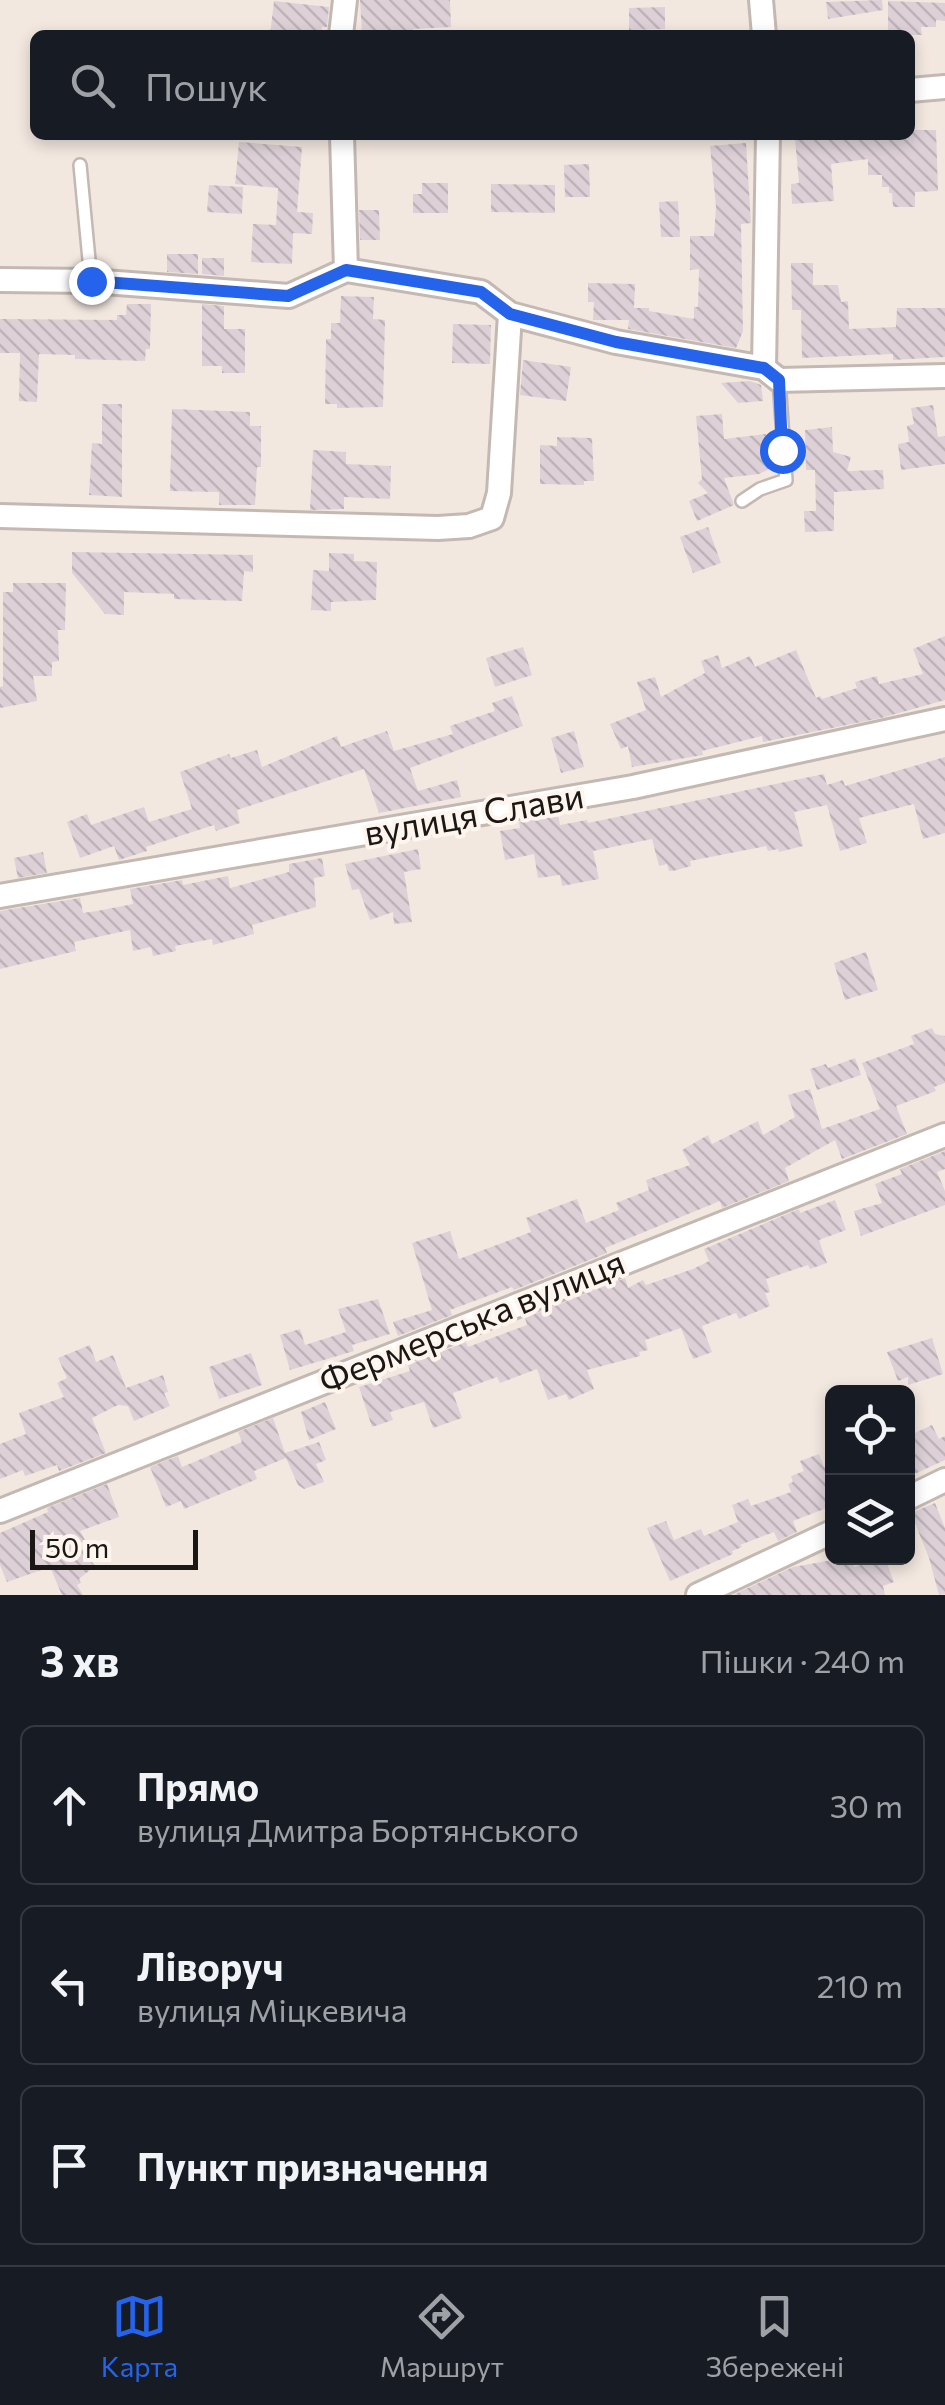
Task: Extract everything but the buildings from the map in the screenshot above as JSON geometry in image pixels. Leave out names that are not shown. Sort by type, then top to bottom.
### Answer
[{"type":"street","points":[[342,30],[345,0]]},
{"type":"street","points":[[762,0],[764,30]]},
{"type":"street","points":[[915,90],[945,87]]},
{"type":"street","points":[[342,140],[346,270]]},
{"type":"street","points":[[768,140],[772,374]]},
{"type":"street","points":[[0,280],[91,281],[288,296],[346,270],[481,292],[510,314],[616,342],[772,374],[945,376]]},
{"type":"street","points":[[0,516],[438,528],[470,526],[492,518],[499,494],[510,314]]},
{"type":"street","name":"вулиця Слави","points":[[0,896],[633,787],[945,719]]},
{"type":"street","name":"Фермерська вулиця","points":[[0,1511],[945,1136]]},
{"type":"street","points":[[915,1495],[945,1480]]},
{"type":"street","points":[[698,1595],[825,1535]]},
{"type":"lane","points":[[80,165],[91,281]]},
{"type":"lane","points":[[742,500],[786,480],[772,374]]},
{"type":"route","points":[[91,281],[288,296],[346,270],[481,292],[510,314],[616,342],[764,368],[779,380],[782,450]]}]
